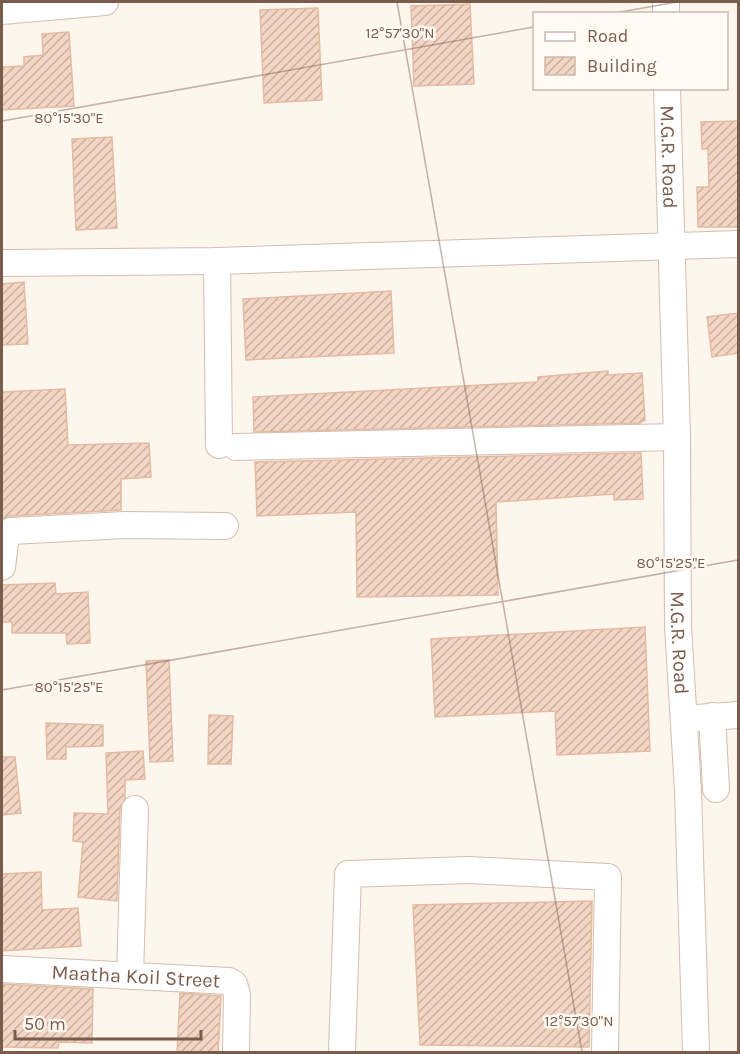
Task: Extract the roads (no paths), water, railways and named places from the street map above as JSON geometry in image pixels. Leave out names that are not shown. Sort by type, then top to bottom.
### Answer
[{"type":"street","points":[[2,11],[56,4],[105,2]]},
{"type":"street","name":"M.G.R. Road","points":[[667,90],[677,436],[678,626],[688,791],[696,1053]]},
{"type":"street","points":[[8,263],[217,261],[738,244]]},
{"type":"street","points":[[217,261],[228,446],[677,436]]},
{"type":"street","points":[[2,567],[6,535],[11,531],[125,525],[225,526]]},
{"type":"street","points":[[684,718],[738,715]]},
{"type":"street","points":[[688,791],[727,788],[712,716]]},
{"type":"street","points":[[130,976],[135,809]]},
{"type":"street","points":[[342,1053],[348,874],[468,870],[608,877],[605,1053]]},
{"type":"street","name":"Maatha Koil Street","points":[[2,969],[229,981],[234,984],[237,995],[237,1053]]}]
